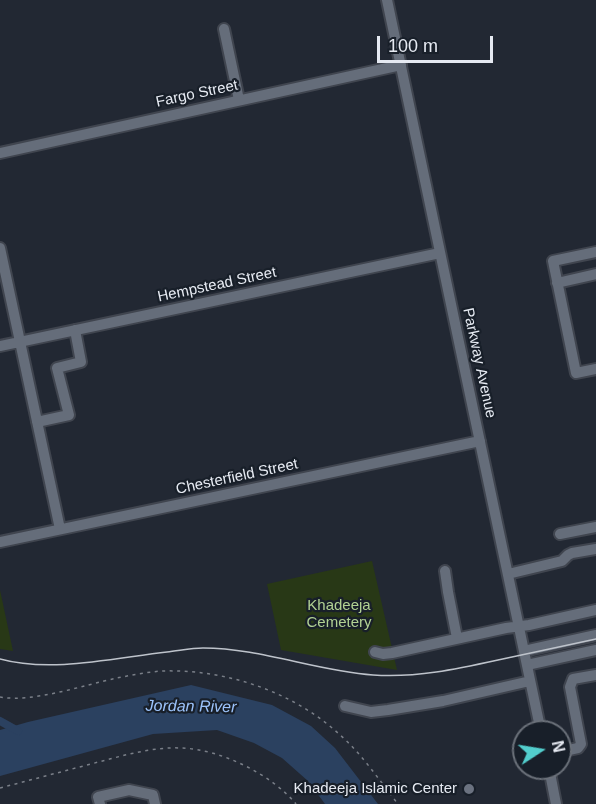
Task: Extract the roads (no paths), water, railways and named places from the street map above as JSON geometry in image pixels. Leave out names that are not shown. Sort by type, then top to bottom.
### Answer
[{"type":"street","name":"Parkway Avenue","points":[[387,0],[538,720]]},
{"type":"street","points":[[224,29],[239,100]]},
{"type":"street","name":"Fargo Street","points":[[0,153],[401,65]]},
{"type":"street","points":[[596,252],[552,261],[576,373],[596,369]]},
{"type":"street","name":"Hempstead Street","points":[[0,346],[440,253]]},
{"type":"street","points":[[1,254],[3,273],[60,529]]},
{"type":"street","points":[[557,283],[596,274]]},
{"type":"street","points":[[37,422],[69,416],[57,368],[81,362],[75,330]]},
{"type":"street","name":"Chesterfield Street","points":[[0,542],[480,441]]},
{"type":"street","points":[[560,534],[596,527]]},
{"type":"street","points":[[508,574],[562,561],[568,555],[596,549]]},
{"type":"street","points":[[445,571],[457,638]]},
{"type":"street","points":[[375,652],[392,653],[596,610]]},
{"type":"street","points":[[524,651],[596,635]]},
{"type":"street","points":[[527,665],[596,650]]},
{"type":"street","points":[[572,749],[578,748],[581,744],[570,687],[573,679],[596,675]]},
{"type":"street","points":[[345,706],[371,712],[388,710],[442,701],[530,681]]},
{"type":"street","points":[[551,780],[556,804]]},
{"type":"street","points":[[100,804],[98,797],[129,790],[153,795],[155,804]]},
{"type":"water","name":"Jordan River","points":[[191,685],[272,705],[311,726],[335,748],[378,804],[325,804],[308,781],[282,758],[254,743],[217,730],[153,734],[0,776],[0,730]]},
{"type":"waterway","points":[[0,721],[18,731]]},
{"type":"tram line","points":[[0,659],[40,665],[61,665],[203,648],[267,655],[352,673],[389,676],[452,669],[596,639]]},
{"type":"place","name":"Khadeeja Islamic Center","points":[[469,789]]},
{"type":"park label","name":"Khadeeja Cemetery","points":[[339,614]]}]
